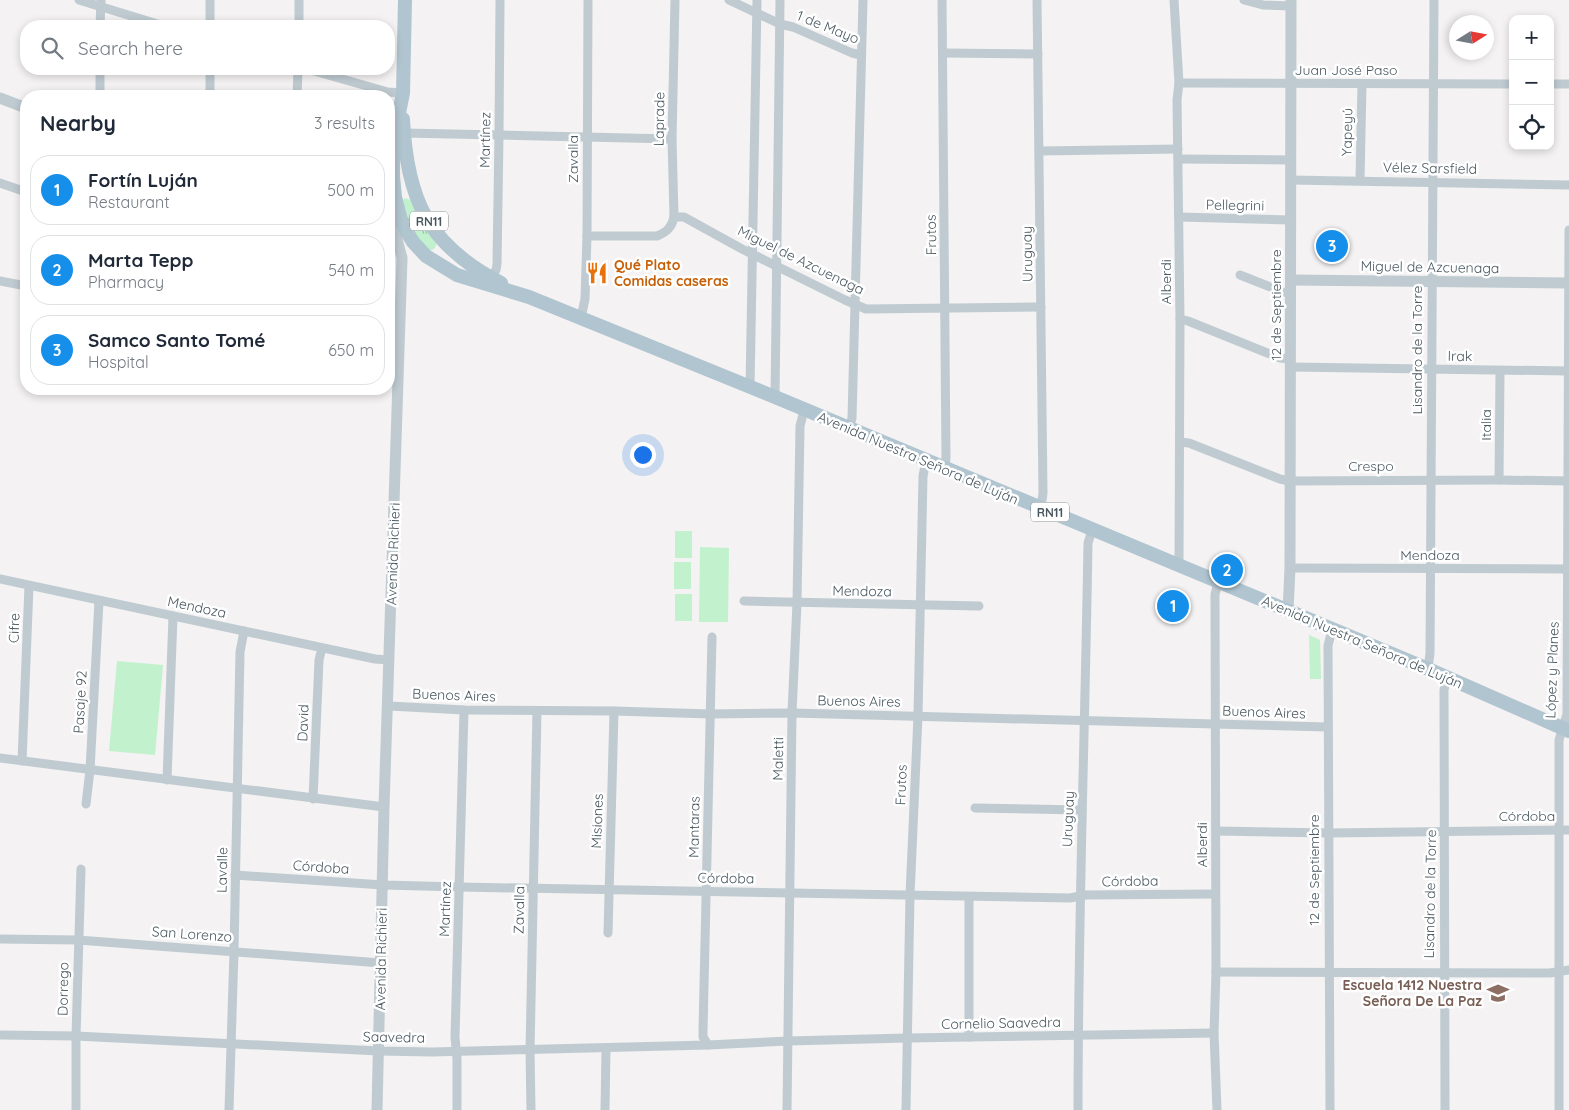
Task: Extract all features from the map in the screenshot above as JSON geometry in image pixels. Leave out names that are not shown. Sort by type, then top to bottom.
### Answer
[{"type":"main road","name":"Avenida Richieri","points":[[395,139],[402,95],[405,0]]},
{"type":"main road","name":"RN11","points":[[402,95],[408,169],[415,193],[427,218],[442,241],[471,266],[529,297]]},
{"type":"main road","name":"RN11","points":[[395,197],[403,191],[415,193]]},
{"type":"main road","name":"Avenida Richieri","points":[[395,197],[398,212]]},
{"type":"main road","name":"Avenida Nuestra Señora de Luján","points":[[398,212],[406,232],[424,254],[457,275],[529,297],[775,397],[1092,530],[1179,564],[1428,669],[1566,730]]},
{"type":"main road","name":"RN11","points":[[424,254],[432,256],[439,253],[442,249],[442,241]]},
{"type":"street","points":[[79,0],[101,3],[148,20]]},
{"type":"street","points":[[210,0],[210,20]]},
{"type":"street","points":[[299,20],[300,0]]},
{"type":"street","name":"Martínez","points":[[491,278],[497,264],[500,135],[500,0]]},
{"type":"street","name":"Zavalla","points":[[581,318],[585,299],[587,236],[588,0]]},
{"type":"street","name":"Laprade","points":[[674,216],[672,139],[675,0]]},
{"type":"street","name":"1 de Mayo","points":[[729,0],[756,11],[780,24],[794,27],[852,53],[862,55]]},
{"type":"street","points":[[750,387],[757,0]]},
{"type":"street","points":[[775,397],[780,0]]},
{"type":"street","points":[[849,429],[852,418],[856,305],[863,0]]},
{"type":"street","name":"Frutos","points":[[942,0],[945,469]]},
{"type":"street","name":"Uruguay","points":[[1037,0],[1043,493],[1041,508]]},
{"type":"street","name":"Alberdi","points":[[1174,0],[1179,83],[1177,100],[1180,319],[1179,564]]},
{"type":"street","points":[[1244,0],[1263,5],[1291,3]]},
{"type":"street","name":"Lisandro de la Torre","points":[[1428,669],[1434,0]]},
{"type":"street","points":[[100,20],[101,3]]},
{"type":"street","name":"12 de Septiembre","points":[[1288,611],[1290,568],[1291,3]]},
{"type":"street","points":[[943,53],[1038,54]]},
{"type":"street","points":[[100,75],[100,90]]},
{"type":"street","points":[[210,75],[210,90]]},
{"type":"street","points":[[297,90],[298,75]]},
{"type":"street","points":[[328,75],[381,90]]},
{"type":"street","name":"Juan José Paso","points":[[1179,83],[1509,84]]},
{"type":"street","name":"Yapeyú","points":[[1360,180],[1362,84]]},
{"type":"street","points":[[1554,84],[1569,84]]},
{"type":"street","points":[[395,94],[402,95]]},
{"type":"street","points":[[0,98],[20,106]]},
{"type":"street","points":[[404,133],[672,139]]},
{"type":"street","points":[[1039,151],[1178,149]]},
{"type":"street","points":[[1178,159],[1290,160]]},
{"type":"street","name":"Vélez Sarsfield","points":[[1291,180],[1569,185]]},
{"type":"street","points":[[0,184],[20,190]]},
{"type":"street","name":"Avenida Richieri","points":[[395,230],[398,212]]},
{"type":"street","points":[[587,236],[657,236],[663,234],[672,224],[674,216]]},
{"type":"street","name":"Miguel de Azcuenaga","points":[[674,216],[684,217],[866,309],[1041,306]]},
{"type":"street","name":"Pellegrini","points":[[1179,217],[1291,220]]},
{"type":"street","name":"López y Planes","points":[[1559,1110],[1559,740],[1566,730],[1567,714],[1569,230]]},
{"type":"street","points":[[395,243],[424,254]]},
{"type":"street","name":"Avenida Richieri","points":[[395,246],[402,258],[395,346]]},
{"type":"street","points":[[1240,275],[1283,292],[1291,293]]},
{"type":"street","name":"Miguel de Azcuenaga","points":[[1291,280],[1569,283]]},
{"type":"street","points":[[0,281],[20,285]]},
{"type":"street","points":[[1180,319],[1291,363]]},
{"type":"street","name":"Irak","points":[[1291,363],[1431,370],[1569,372]]},
{"type":"street","name":"Italia","points":[[1499,480],[1500,371]]},
{"type":"street","name":"Avenida Richieri","points":[[377,1110],[388,706],[393,395]]},
{"type":"street","name":"Maletti","points":[[787,1110],[792,713],[800,426],[804,410]]},
{"type":"street","name":"Crespo","points":[[1180,442],[1189,443],[1280,480],[1569,481]]},
{"type":"street","name":"Frutos","points":[[906,1110],[910,896],[918,716],[923,476],[926,461]]},
{"type":"street","name":"Uruguay","points":[[1078,1110],[1079,896],[1085,721],[1088,543],[1092,530]]},
{"type":"street","name":"Mendoza","points":[[1290,568],[1568,569]]},
{"type":"street","name":"Mendoza","points":[[0,579],[322,648],[389,660]]},
{"type":"street","name":"Alberdi","points":[[1216,1110],[1214,1033],[1216,972],[1215,594],[1218,581]]},
{"type":"street","name":"Cifre","points":[[22,761],[29,586]]},
{"type":"street","name":"Mendoza","points":[[744,600],[796,603],[979,606]]},
{"type":"street","name":"Pasaje 92","points":[[86,804],[90,770],[99,601]]},
{"type":"street","points":[[167,780],[173,616]]},
{"type":"street","name":"12 de Septiembre","points":[[1330,1110],[1328,646],[1332,630]]},
{"type":"street","name":"Lavalle","points":[[228,1110],[234,951],[240,652],[244,631]]},
{"type":"street","name":"Mantaras","points":[[708,1045],[703,1030],[712,637]]},
{"type":"street","name":"David","points":[[313,799],[319,660],[322,648]]},
{"type":"street","name":"Lisandro de la Torre","points":[[1444,1110],[1444,690],[1447,678]]},
{"type":"street","name":"Buenos Aires","points":[[388,706],[464,710],[711,714],[792,713],[1328,727]]},
{"type":"street","name":"Martínez","points":[[457,1110],[456,1050],[464,710]]},
{"type":"street","name":"Zavalla","points":[[532,1110],[530,1050],[537,711]]},
{"type":"street","name":"Misiones","points":[[608,933],[614,711]]},
{"type":"street","points":[[0,758],[384,808]]},
{"type":"street","points":[[974,808],[1082,810]]},
{"type":"street","name":"Córdoba","points":[[1216,831],[1329,833],[1445,830],[1569,830]]},
{"type":"street","name":"Dorrego","points":[[76,1110],[76,1036],[81,868]]},
{"type":"street","name":"Córdoba","points":[[235,875],[460,888],[1070,898],[1079,896],[1215,894]]},
{"type":"street","points":[[969,897],[969,1037]]},
{"type":"street","name":"San Lorenzo","points":[[0,938],[78,940],[381,962]]},
{"type":"street","points":[[1216,972],[1550,973],[1569,970]]},
{"type":"street","name":"Cornelio Saavedra","points":[[788,1040],[1214,1033]]},
{"type":"street","name":"Saavedra","points":[[0,1035],[76,1036],[379,1051],[606,1048],[788,1040]]},
{"type":"street","points":[[605,1110],[606,1048]]},
{"type":"green space","points":[[405,198],[414,201],[437,242],[433,249],[428,251],[411,233],[402,201]]},
{"type":"green space","points":[[675,531],[692,531],[692,558],[675,558]]},
{"type":"green space","points":[[700,547],[729,548],[728,622],[699,622]]},
{"type":"green space","points":[[674,562],[691,562],[691,589],[674,589]]},
{"type":"green space","points":[[675,594],[692,594],[692,621],[675,621]]},
{"type":"green space","points":[[1309,635],[1320,640],[1321,679],[1310,679]]},
{"type":"green space","points":[[117,661],[163,665],[155,755],[109,751]]},
{"type":"place","name":"Samco Santo Tomé","points":[[1332,246]]},
{"type":"place","name":"Qué Plato Comidas caseras","points":[[597,273]]},
{"type":"place","name":"Marta Tepp","points":[[1227,570]]},
{"type":"place","name":"Fortín Luján","points":[[1173,606]]},
{"type":"place","name":"Escuela 1412 Nuestra Señora De La Paz","points":[[1498,993]]}]
